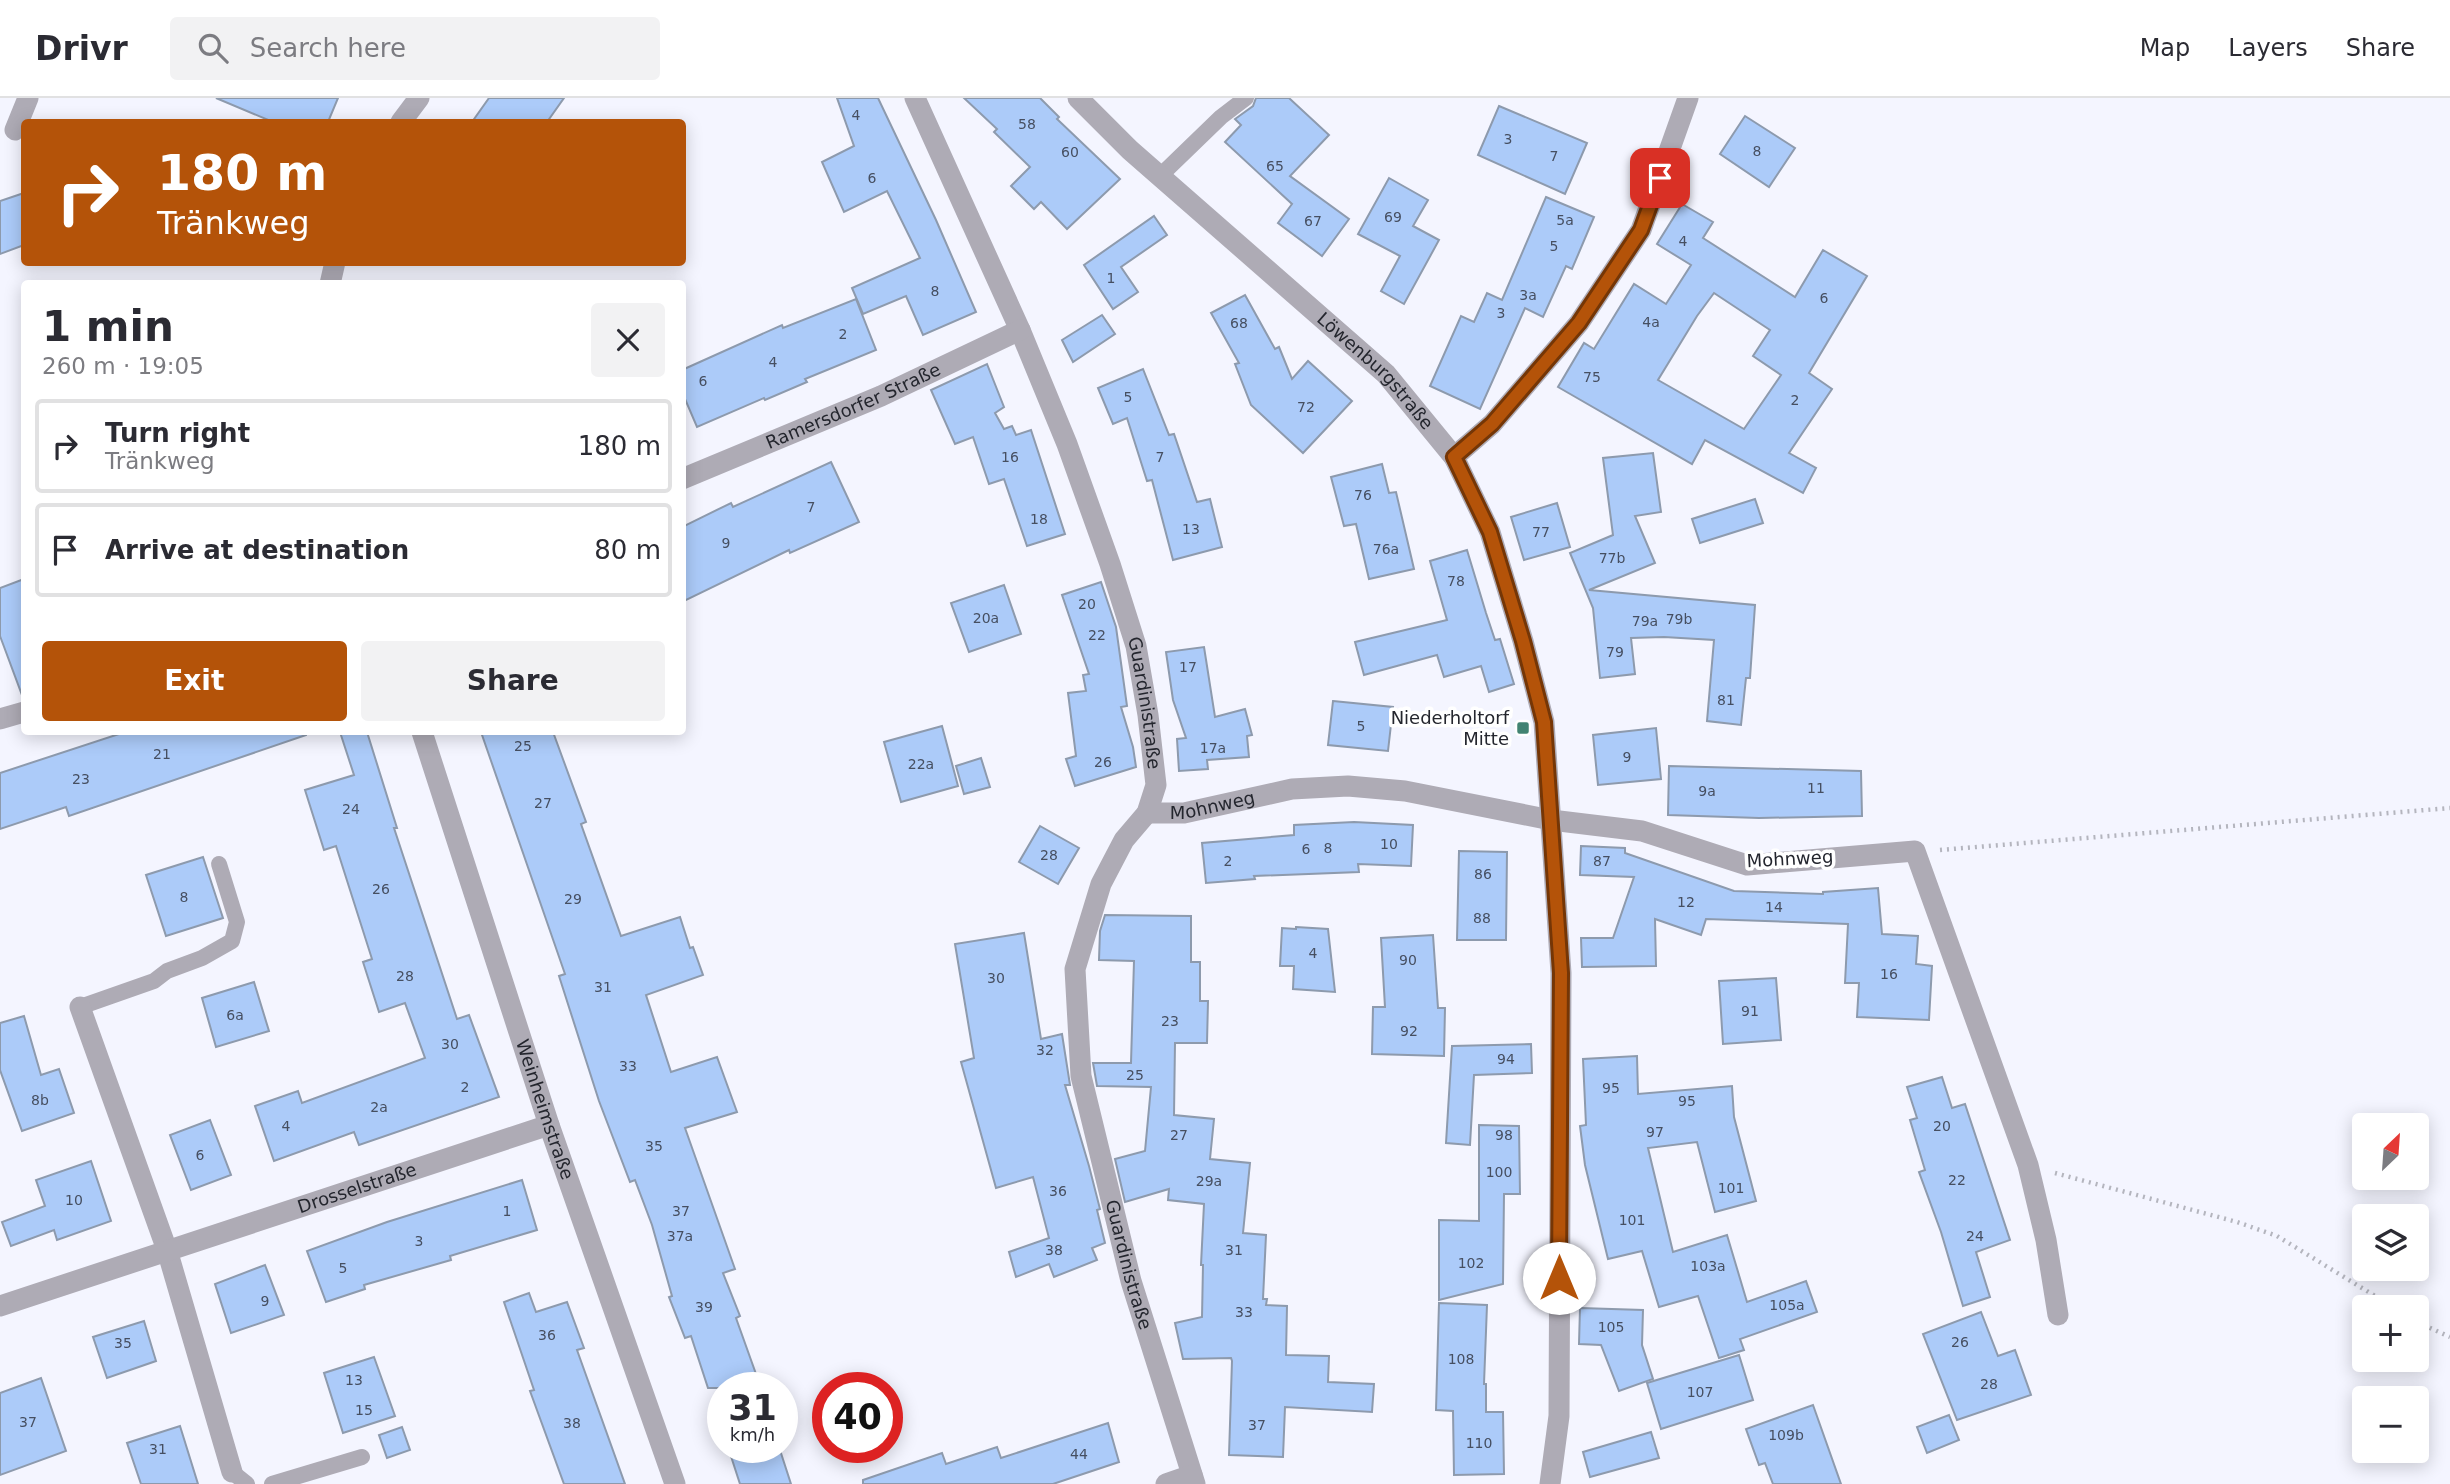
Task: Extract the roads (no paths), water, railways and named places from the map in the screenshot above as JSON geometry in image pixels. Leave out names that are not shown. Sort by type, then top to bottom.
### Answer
[{"type":"street","points":[[13,132],[28,98]]},
{"type":"street","points":[[403,119],[419,98]]},
{"type":"street","name":"Guardinistraße","points":[[915,98],[1020,330],[1066,444],[1110,564],[1136,646],[1156,785],[1147,813],[1124,841],[1101,884],[1075,969],[1081,1076],[1131,1281],[1194,1480]]},
{"type":"street","name":"Löwenburgstraße","points":[[1078,98],[1130,150],[1386,374],[1454,457],[1490,532],[1544,722],[1551,820],[1561,1000],[1559,1416],[1550,1484]]},
{"type":"street","points":[[1454,457],[1492,424],[1579,323],[1641,230],[1688,98]]},
{"type":"street","name":"Ramersdorfer Straße","points":[[686,477],[880,396],[1020,330]]},
{"type":"street","points":[[0,719],[21,713]]},
{"type":"street","name":"Weinheimstraße","points":[[423,735],[549,1125],[676,1484]]},
{"type":"street","name":"Mohnweg","points":[[1147,813],[1184,813],[1292,789],[1348,786],[1405,792],[1551,820],[1642,831],[1747,865],[1914,851],[2028,1165],[2046,1240],[2058,1315]]},
{"type":"street","points":[[80,1007],[167,1250],[239,1478]]},
{"type":"street","name":"Drosselstraße","points":[[0,1306],[549,1125]]},
{"type":"street","points":[[1166,1484],[1194,1480]]},
{"type":"lane","points":[[1160,176],[1221,117],[1246,98]]},
{"type":"lane","points":[[80,1007],[154,981],[167,971],[202,958],[232,940],[237,922],[219,864]]},
{"type":"lane","points":[[272,1484],[362,1457]]},
{"type":"place","name":"Niederholtorf Mitte","points":[[1523,728]]}]
